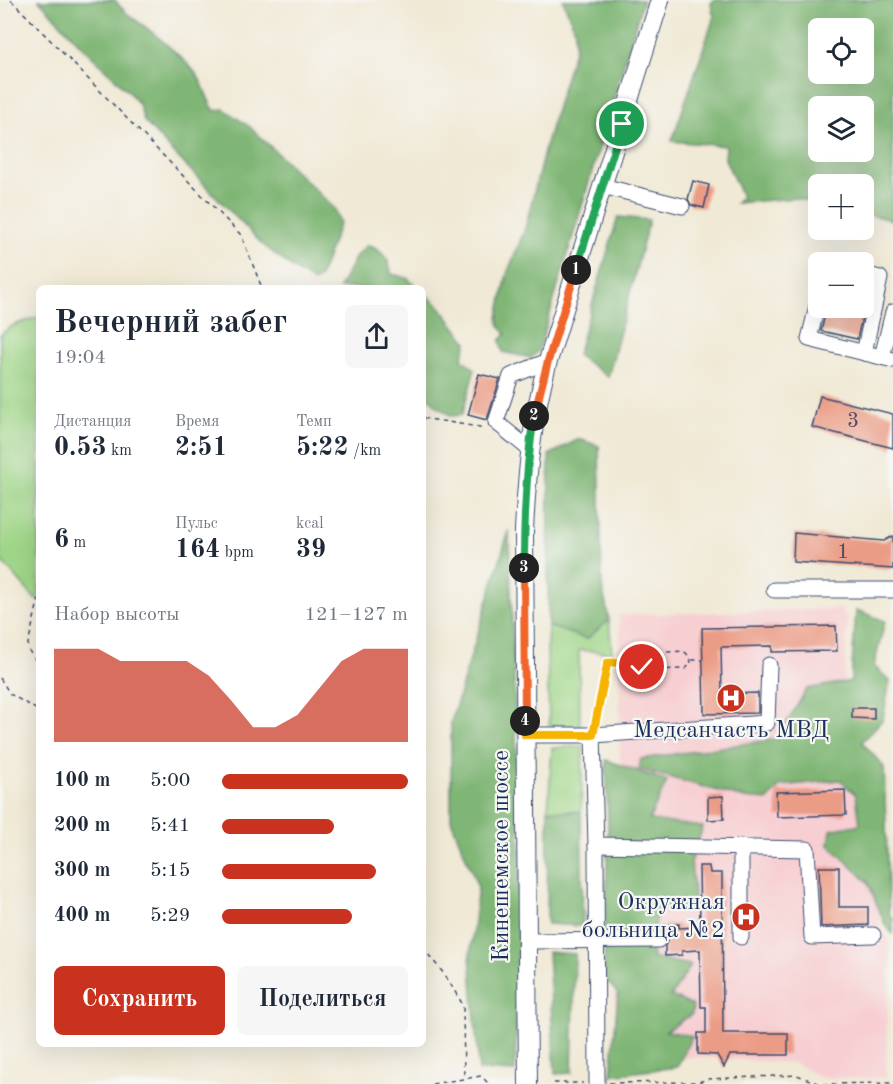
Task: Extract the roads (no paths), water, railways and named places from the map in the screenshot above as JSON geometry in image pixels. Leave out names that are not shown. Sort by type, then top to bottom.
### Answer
[{"type":"main road","name":"Кинешемское шоссе","points":[[528,1084],[524,530],[529,449],[537,398],[660,0]]},
{"type":"street","points":[[602,186],[682,206]]},
{"type":"street","points":[[874,276],[880,278],[874,306]]},
{"type":"street","points":[[814,318],[809,339],[888,359],[893,312]]},
{"type":"street","points":[[864,353],[871,318]]},
{"type":"street","points":[[529,449],[496,422],[511,376],[548,361]]},
{"type":"street","points":[[774,590],[893,590]]},
{"type":"street","points":[[525,735],[593,735],[767,723],[769,665]]},
{"type":"street","points":[[593,735],[597,1083]]},
{"type":"street","points":[[596,845],[807,849],[812,937],[873,935]]},
{"type":"street","points":[[741,847],[741,937]]},
{"type":"street","points":[[527,942],[658,940]]},
{"type":"place","name":"Медсанчасть МВД","points":[[731,698]]},
{"type":"place","name":"Окружная больница №2","points":[[746,917]]}]
